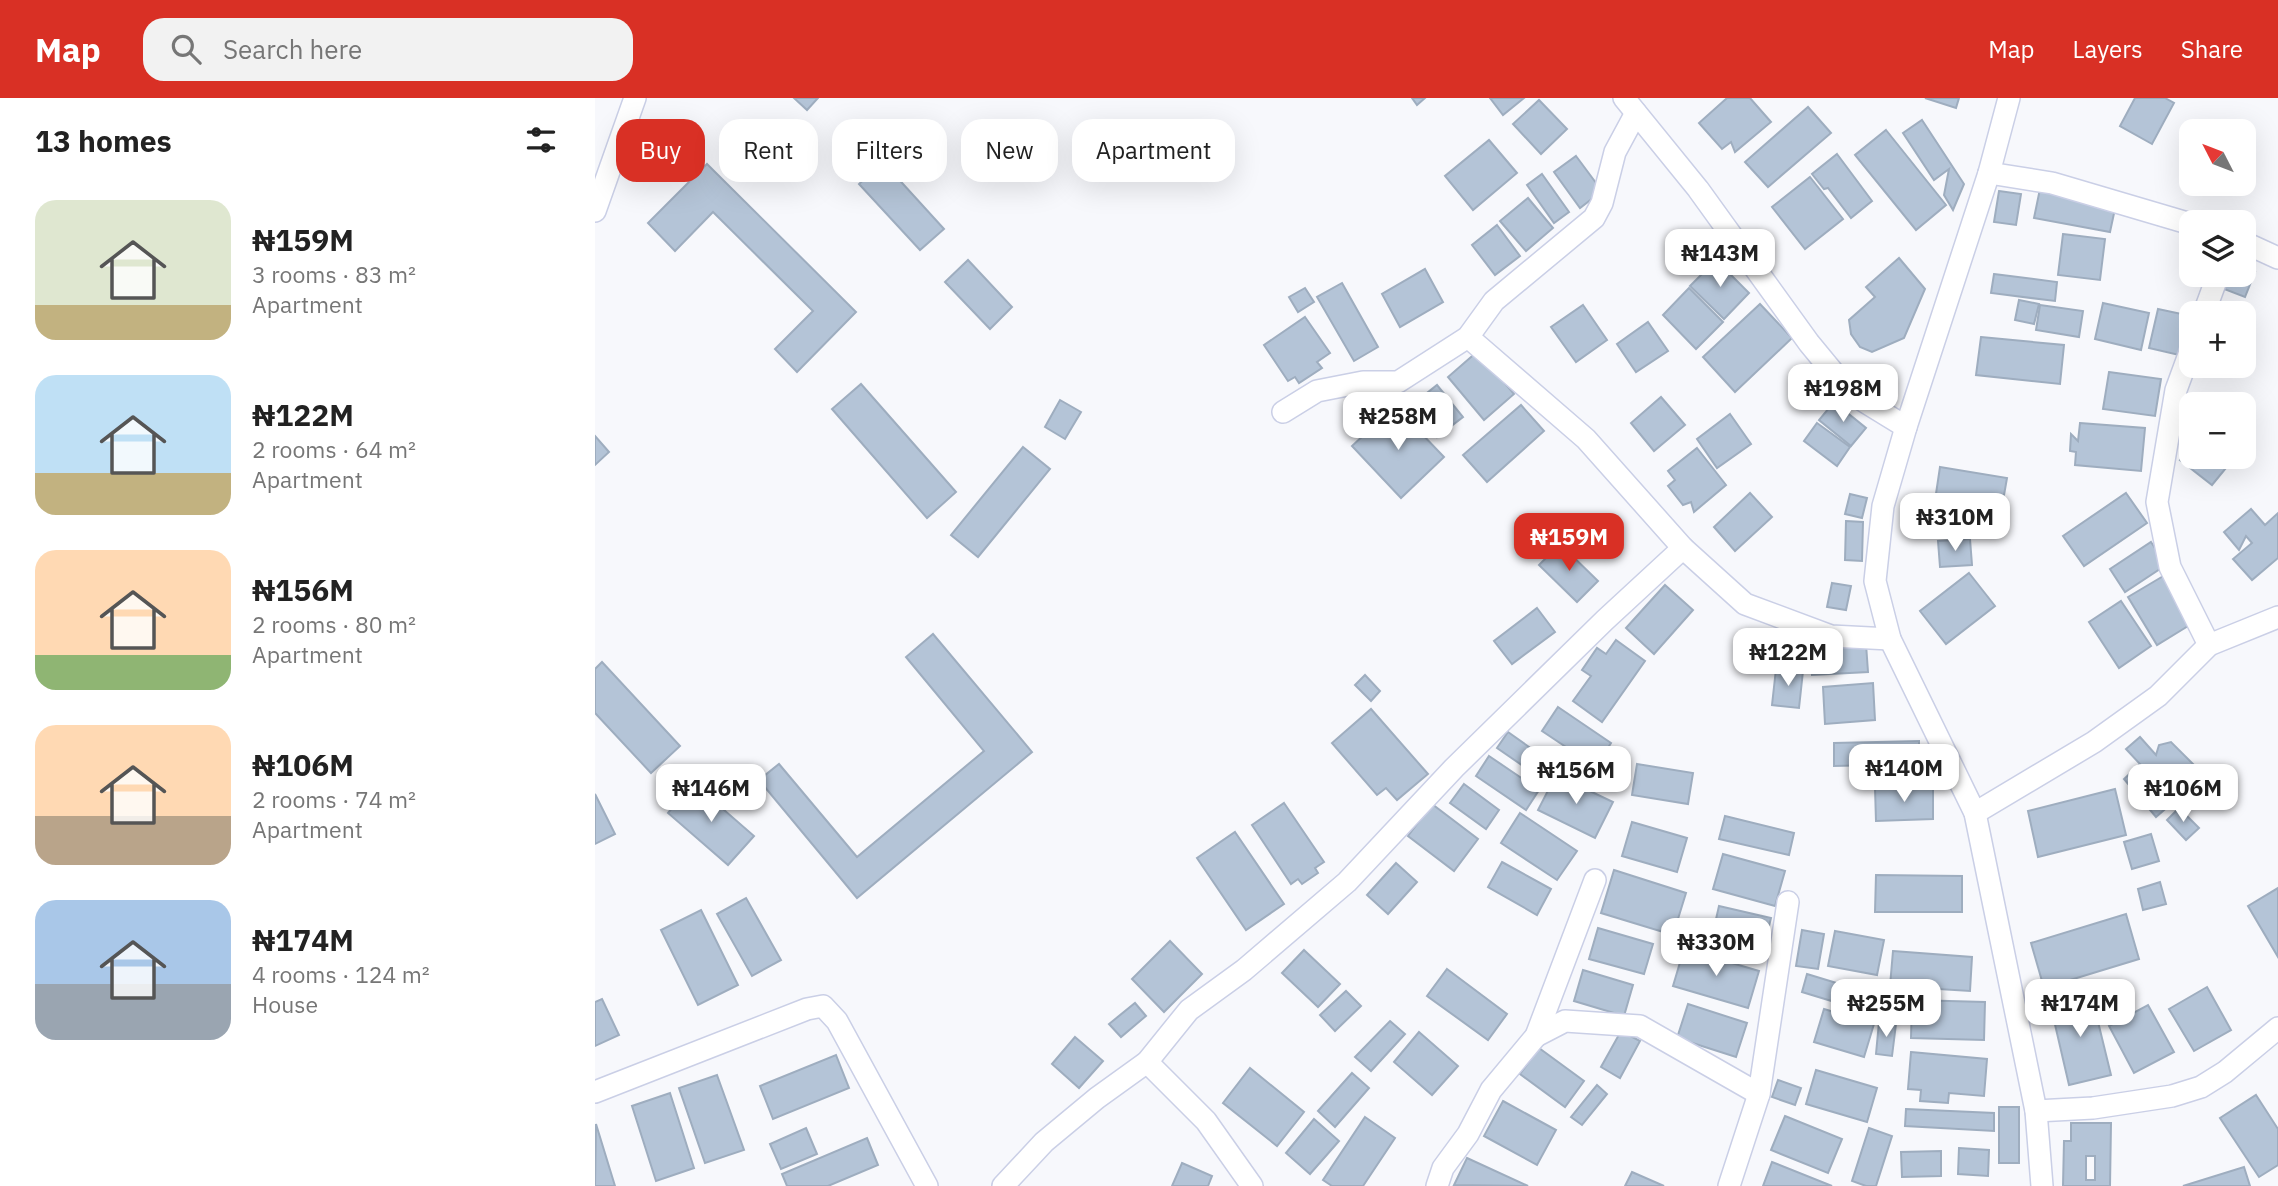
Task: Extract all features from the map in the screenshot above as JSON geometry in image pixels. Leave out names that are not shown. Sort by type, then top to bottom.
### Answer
[{"type":"street","points":[[595,211],[635,98]]},
{"type":"street","points":[[2010,98],[1989,173],[1883,506],[1875,580],[1890,639],[1975,813],[2036,1111],[2042,1186]]},
{"type":"street","points":[[1630,105],[1698,190],[1809,343],[1837,377],[1862,400],[1906,427]]},
{"type":"street","points":[[1283,412],[1318,391],[1363,382],[1398,382],[1468,337],[1494,301],[1594,218],[1602,203],[1630,105]]},
{"type":"street","points":[[1989,173],[2052,183],[2179,220]]},
{"type":"street","points":[[2256,248],[2278,258]]},
{"type":"street","points":[[1468,337],[1586,439],[1683,548],[1745,604],[1831,636],[1890,639]]},
{"type":"street","points":[[2180,378],[2157,502],[2171,567],[2209,645]]},
{"type":"street","points":[[1003,1186],[1044,1142],[1097,1098],[1147,1062],[1189,1010],[1244,970],[1347,882],[1454,768],[1605,620],[1683,548]]},
{"type":"street","points":[[1975,813],[2094,742],[2158,696],[2209,645],[2278,617]]},
{"type":"street","points":[[1437,1186],[1443,1168],[1468,1134],[1492,1090],[1536,1036],[1595,880]]},
{"type":"street","points":[[1729,1186],[1759,1094],[1788,902]]},
{"type":"street","points":[[595,1092],[807,1009],[824,1006],[837,1021],[927,1186]]},
{"type":"street","points":[[1536,1036],[1565,1021],[1640,1026],[1759,1094]]},
{"type":"street","points":[[2036,1111],[2092,1108],[2172,1096],[2201,1087],[2225,1072],[2278,1028]]},
{"type":"street","points":[[1147,1062],[1206,1121],[1252,1186]]},
{"type":"building","points":[[794,98],[818,98],[807,110]]},
{"type":"building","points":[[1412,98],[1425,98],[1417,105]]},
{"type":"building","points":[[1490,98],[1524,98],[1503,115]]},
{"type":"building","points":[[1727,98],[1750,98],[1771,122],[1735,152],[1731,142],[1722,149],[1699,123]]},
{"type":"building","points":[[1925,98],[1959,98],[1956,108]]},
{"type":"building","points":[[2135,98],[2165,98],[2174,103],[2152,144],[2120,126]]},
{"type":"building","points":[[1539,100],[1567,129],[1541,154],[1513,124]]},
{"type":"building","points":[[1808,107],[1831,133],[1768,187],[1745,162]]},
{"type":"building","points":[[1922,120],[1964,184],[1953,210],[1944,195],[1949,169],[1934,180],[1903,133]]},
{"type":"building","points":[[1886,130],[1946,205],[1916,230],[1855,155]]},
{"type":"building","points":[[1489,140],[1517,173],[1473,210],[1445,176]]},
{"type":"building","points":[[1837,154],[1872,201],[1851,218],[1828,188],[1824,189],[1812,174]]},
{"type":"building","points":[[1576,156],[1602,191],[1580,208],[1554,172]]},
{"type":"building","points":[[707,164],[719,176],[719,182],[725,182],[856,312],[797,372],[775,349],[813,311],[713,212],[675,251],[648,223],[689,182],[705,182]]},
{"type":"building","points":[[1542,174],[1569,212],[1554,223],[1527,185]]},
{"type":"building","points":[[1810,177],[1843,219],[1805,249],[1772,207]]},
{"type":"building","points":[[901,182],[944,229],[920,250],[859,184]]},
{"type":"building","points":[[2040,189],[2116,204],[2110,232],[2034,218]]},
{"type":"building","points":[[1999,191],[2021,194],[2016,225],[1994,222]]},
{"type":"building","points":[[1528,198],[1553,228],[1526,251],[1500,221]]},
{"type":"building","points":[[1497,225],[1520,256],[1495,275],[1472,245]]},
{"type":"building","points":[[2063,234],[2105,239],[2100,280],[2058,275]]},
{"type":"building","points":[[1899,258],[1925,289],[1904,338],[1872,352],[1860,347],[1851,334],[1849,320],[1875,297],[1866,287]]},
{"type":"building","points":[[968,260],[1012,307],[990,329],[945,282]]},
{"type":"building","points":[[1716,260],[1749,293],[1724,319],[1690,286]]},
{"type":"building","points":[[1425,269],[1443,302],[1400,327],[1382,294]]},
{"type":"building","points":[[1994,274],[2057,282],[2055,301],[1991,293]]},
{"type":"building","points":[[1342,283],[1378,347],[1354,361],[1317,297]]},
{"type":"building","points":[[2219,287],[2249,287],[2245,297]]},
{"type":"building","points":[[1305,288],[1314,302],[1298,312],[1289,297]]},
{"type":"building","points":[[1689,288],[1723,322],[1696,349],[1663,315]]},
{"type":"building","points":[[2019,300],[2039,304],[2034,324],[2015,320]]},
{"type":"building","points":[[2103,303],[2149,313],[2141,350],[2095,339]]},
{"type":"building","points":[[1760,304],[1792,338],[1735,392],[1703,357]]},
{"type":"building","points":[[1583,305],[1607,340],[1576,362],[1551,327]]},
{"type":"building","points":[[2040,305],[2083,311],[2079,337],[2036,330]]},
{"type":"building","points":[[2158,309],[2179,313],[2179,355],[2149,348]]},
{"type":"building","points":[[1305,317],[1330,353],[1317,362],[1322,368],[1299,383],[1295,377],[1288,381],[1264,345]]},
{"type":"building","points":[[1648,322],[1668,351],[1636,372],[1617,344]]},
{"type":"building","points":[[1981,337],[2064,345],[2060,384],[1976,375]]},
{"type":"building","points":[[1478,351],[1514,394],[1484,420],[1448,377]]},
{"type":"building","points":[[2109,372],[2161,379],[2155,416],[2103,409]]},
{"type":"building","points":[[861,384],[956,492],[927,518],[832,409]]},
{"type":"building","points":[[1437,385],[1463,417],[1437,437],[1412,405]]},
{"type":"building","points":[[1661,397],[1685,425],[1654,451],[1631,423]]},
{"type":"building","points":[[1060,400],[1081,412],[1065,439],[1045,427]]},
{"type":"building","points":[[1834,402],[1866,428],[1851,446],[1819,420]]},
{"type":"building","points":[[1521,405],[1544,431],[1487,482],[1463,455]]},
{"type":"building","points":[[1395,406],[1444,457],[1401,498],[1352,446]]},
{"type":"building","points":[[1730,414],[1751,444],[1717,468],[1697,439]]},
{"type":"building","points":[[1817,423],[1850,447],[1837,466],[1804,441]]},
{"type":"building","points":[[2080,423],[2145,428],[2141,471],[2075,465],[2076,452],[2070,451],[2071,434],[2078,441]]},
{"type":"building","points":[[595,436],[609,452],[595,465]]},
{"type":"building","points":[[1023,447],[1050,469],[978,557],[951,535]]},
{"type":"building","points":[[1697,448],[1726,485],[1694,512],[1691,502],[1683,505],[1668,486],[1675,480],[1668,471]]},
{"type":"building","points":[[1940,467],[2007,478],[2000,518],[1934,507]]},
{"type":"building","points":[[2192,469],[2225,469],[2212,485]]},
{"type":"building","points":[[1750,493],[1772,517],[1735,551],[1714,527]]},
{"type":"building","points":[[2126,493],[2147,523],[2084,566],[2063,536]]},
{"type":"building","points":[[1850,494],[1867,498],[1862,518],[1845,514]]},
{"type":"building","points":[[2251,509],[2265,525],[2278,513],[2278,558],[2252,580],[2233,559],[2252,543],[2246,536],[2239,550],[2224,532]]},
{"type":"building","points":[[1846,521],[1863,522],[1862,561],[1845,560]]},
{"type":"building","points":[[1970,539],[1972,565],[1940,567],[1938,541]]},
{"type":"building","points":[[2151,542],[2166,565],[2125,592],[2110,569]]},
{"type":"building","points":[[1560,544],[1598,581],[1577,602],[1539,565]]},
{"type":"building","points":[[1969,573],[1995,606],[1946,644],[1920,611]]},
{"type":"building","points":[[2165,575],[2193,623],[2157,645],[2128,597]]},
{"type":"building","points":[[1832,583],[1851,586],[1846,610],[1827,607]]},
{"type":"building","points":[[1665,585],[1693,610],[1654,654],[1626,628]]},
{"type":"building","points":[[2121,601],[2151,646],[2119,668],[2089,622]]},
{"type":"building","points":[[1537,608],[1555,632],[1512,664],[1494,641]]},
{"type":"building","points":[[933,634],[1032,752],[857,898],[759,780],[779,764],[857,857],[984,751],[906,657]]},
{"type":"building","points":[[1616,640],[1645,661],[1602,722],[1573,701],[1591,676],[1582,670],[1597,648],[1606,654]]},
{"type":"building","points":[[1866,644],[1868,672],[1812,675],[1811,648]]},
{"type":"building","points":[[602,662],[680,746],[651,773],[595,713],[595,669]]},
{"type":"building","points":[[1776,669],[1803,671],[1799,708],[1772,705]]},
{"type":"building","points":[[1365,675],[1380,691],[1371,701],[1355,685]]},
{"type":"building","points":[[1873,683],[1875,720],[1825,724],[1823,687]]},
{"type":"building","points":[[1558,707],[1611,743],[1596,767],[1542,731]]},
{"type":"building","points":[[1371,709],[1428,774],[1397,800],[1386,788],[1377,795],[1332,743]]},
{"type":"building","points":[[1508,732],[1553,764],[1542,779],[1497,748]]},
{"type":"building","points":[[2140,737],[2156,755],[2159,745],[2171,742],[2216,787],[2199,805],[2179,797],[2156,817],[2124,779],[2140,764],[2126,749]]},
{"type":"building","points":[[1919,741],[1919,764],[1834,766],[1834,743]]},
{"type":"building","points":[[1489,756],[1539,790],[1526,810],[1476,776]]},
{"type":"building","points":[[1637,764],[1693,773],[1688,804],[1632,795]]},
{"type":"building","points":[[1556,775],[1613,802],[1595,838],[1538,810]]},
{"type":"building","points":[[693,783],[754,836],[728,865],[668,813]]},
{"type":"building","points":[[1464,784],[1499,810],[1486,829],[1450,803]]},
{"type":"building","points":[[1933,787],[1933,819],[1876,821],[1875,788]]},
{"type":"building","points":[[2115,789],[2126,835],[2038,857],[2028,811]]},
{"type":"building","points":[[595,794],[615,834],[595,844]]},
{"type":"building","points":[[1284,803],[1324,862],[1315,868],[1318,873],[1302,884],[1298,879],[1291,884],[1252,825]]},
{"type":"building","points":[[1432,804],[1478,839],[1454,871],[1408,836]]},
{"type":"building","points":[[2179,808],[2199,828],[2186,840],[2167,820]]},
{"type":"building","points":[[1520,813],[1577,851],[1557,880],[1501,843]]},
{"type":"building","points":[[1725,816],[1794,833],[1789,855],[1719,839]]},
{"type":"building","points":[[1632,822],[1687,838],[1677,872],[1622,856]]},
{"type":"building","points":[[1235,832],[1284,904],[1246,930],[1197,858]]},
{"type":"building","points":[[2151,834],[2159,861],[2132,869],[2124,842]]},
{"type":"building","points":[[1723,854],[1785,871],[1775,906],[1713,889]]},
{"type":"building","points":[[1502,862],[1551,889],[1537,915],[1488,887]]},
{"type":"building","points":[[1396,863],[1417,882],[1388,914],[1367,895]]},
{"type":"building","points":[[1614,870],[1686,893],[1673,935],[1601,913]]},
{"type":"building","points":[[1876,875],[1962,876],[1962,912],[1875,912]]},
{"type":"building","points":[[2160,882],[2166,904],[2143,910],[2138,889]]},
{"type":"building","points":[[2278,888],[2278,957],[2248,906]]},
{"type":"building","points":[[746,898],[781,960],[752,976],[717,914]]},
{"type":"building","points":[[1719,906],[1771,918],[1762,954],[1711,941]]},
{"type":"building","points":[[701,910],[738,985],[698,1005],[661,930]]},
{"type":"building","points":[[2126,914],[2139,959],[2044,988],[2031,943]]},
{"type":"building","points":[[1598,928],[1653,944],[1644,974],[1589,959]]},
{"type":"building","points":[[1802,930],[1824,934],[1818,969],[1796,966]]},
{"type":"building","points":[[1835,931],[1884,940],[1877,975],[1828,966]]},
{"type":"building","points":[[1170,941],[1202,974],[1164,1012],[1132,979]]},
{"type":"building","points":[[1684,949],[1759,971],[1748,1008],[1673,986]]},
{"type":"building","points":[[1304,950],[1340,984],[1318,1007],[1282,973]]},
{"type":"building","points":[[1893,951],[1972,957],[1970,991],[1890,986]]},
{"type":"building","points":[[1447,969],[1507,1014],[1488,1040],[1427,996]]},
{"type":"building","points":[[1583,970],[1633,985],[1624,1016],[1574,1001]]},
{"type":"building","points":[[1807,974],[1879,996],[1874,1014],[1802,992]]},
{"type":"building","points":[[2207,987],[2231,1030],[2194,1051],[2169,1009]]},
{"type":"building","points":[[1346,991],[1361,1006],[1335,1031],[1320,1015]]},
{"type":"building","points":[[2091,993],[2111,1075],[2069,1085],[2050,1003]]},
{"type":"building","points":[[602,999],[619,1035],[595,1046],[595,1002]]},
{"type":"building","points":[[1912,1000],[1985,1002],[1984,1040],[1911,1038]]},
{"type":"building","points":[[1135,1003],[1146,1016],[1121,1037],[1109,1024]]},
{"type":"building","points":[[1688,1004],[1747,1023],[1736,1057],[1677,1038]]},
{"type":"building","points":[[2148,1005],[2174,1052],[2134,1073],[2109,1026]]},
{"type":"building","points":[[1824,1009],[1874,1024],[1864,1057],[1814,1042]]},
{"type":"building","points":[[1390,1021],[1405,1034],[1371,1071],[1355,1057]]},
{"type":"building","points":[[1879,1022],[1896,1024],[1892,1056],[1876,1054]]},
{"type":"building","points":[[1621,1031],[1640,1041],[1620,1078],[1601,1067]]},
{"type":"building","points":[[1419,1032],[1458,1066],[1432,1095],[1394,1062]]},
{"type":"building","points":[[1075,1037],[1103,1061],[1079,1088],[1052,1064]]},
{"type":"building","points":[[1539,1048],[1584,1081],[1565,1107],[1520,1074]]},
{"type":"building","points":[[1911,1052],[1987,1059],[1984,1096],[1949,1093],[1948,1103],[1920,1101],[1921,1090],[1908,1089]]},
{"type":"building","points":[[836,1055],[849,1088],[773,1119],[760,1086]]},
{"type":"building","points":[[1250,1068],[1304,1112],[1277,1146],[1223,1103]]},
{"type":"building","points":[[1816,1070],[1877,1088],[1867,1122],[1806,1104]]},
{"type":"building","points":[[1352,1073],[1369,1088],[1335,1127],[1318,1111]]},
{"type":"building","points":[[717,1075],[744,1150],[705,1163],[679,1088]]},
{"type":"building","points":[[1778,1080],[1801,1088],[1795,1105],[1772,1097]]},
{"type":"building","points":[[1597,1085],[1607,1094],[1582,1125],[1571,1117]]},
{"type":"building","points":[[670,1093],[694,1168],[656,1181],[632,1106]]},
{"type":"building","points":[[2256,1095],[2278,1129],[2278,1165],[2259,1177],[2220,1118]]},
{"type":"building","points":[[1503,1101],[1556,1130],[1537,1165],[1484,1136]]},
{"type":"building","points":[[1999,1107],[2019,1107],[2019,1163],[1999,1163]]},
{"type":"building","points":[[1906,1109],[1994,1113],[1994,1131],[1905,1126]]},
{"type":"building","points":[[1785,1116],[1842,1139],[1828,1173],[1771,1150]]},
{"type":"building","points":[[1365,1117],[1395,1138],[1363,1186],[1332,1186],[1323,1180]]},
{"type":"building","points":[[1314,1119],[1339,1141],[1310,1174],[1286,1153]]},
{"type":"building","points":[[2071,1123],[2111,1123],[2110,1186],[2063,1186],[2064,1141],[2071,1141]],"holes":[[[2086,1156],[2095,1156],[2095,1180],[2086,1180]]]},
{"type":"building","points":[[596,1124],[615,1186],[595,1186]]},
{"type":"building","points":[[806,1128],[817,1154],[781,1169],[770,1144]]},
{"type":"building","points":[[1869,1128],[1892,1136],[1876,1186],[1852,1181]]},
{"type":"building","points":[[867,1138],[878,1165],[828,1186],[787,1186],[782,1174]]},
{"type":"building","points":[[1959,1148],[1989,1150],[1988,1176],[1958,1174]]},
{"type":"building","points":[[1941,1151],[1941,1176],[1902,1177],[1901,1152]]},
{"type":"building","points":[[1467,1158],[1528,1186],[1454,1185]]},
{"type":"building","points":[[1772,1162],[1832,1186],[1763,1186]]},
{"type":"building","points":[[1182,1163],[1212,1176],[1208,1186],[1172,1186]]},
{"type":"building","points":[[2244,1167],[2250,1186],[2183,1186]]},
{"type":"building","points":[[1632,1172],[1664,1186],[1625,1186]]}]
